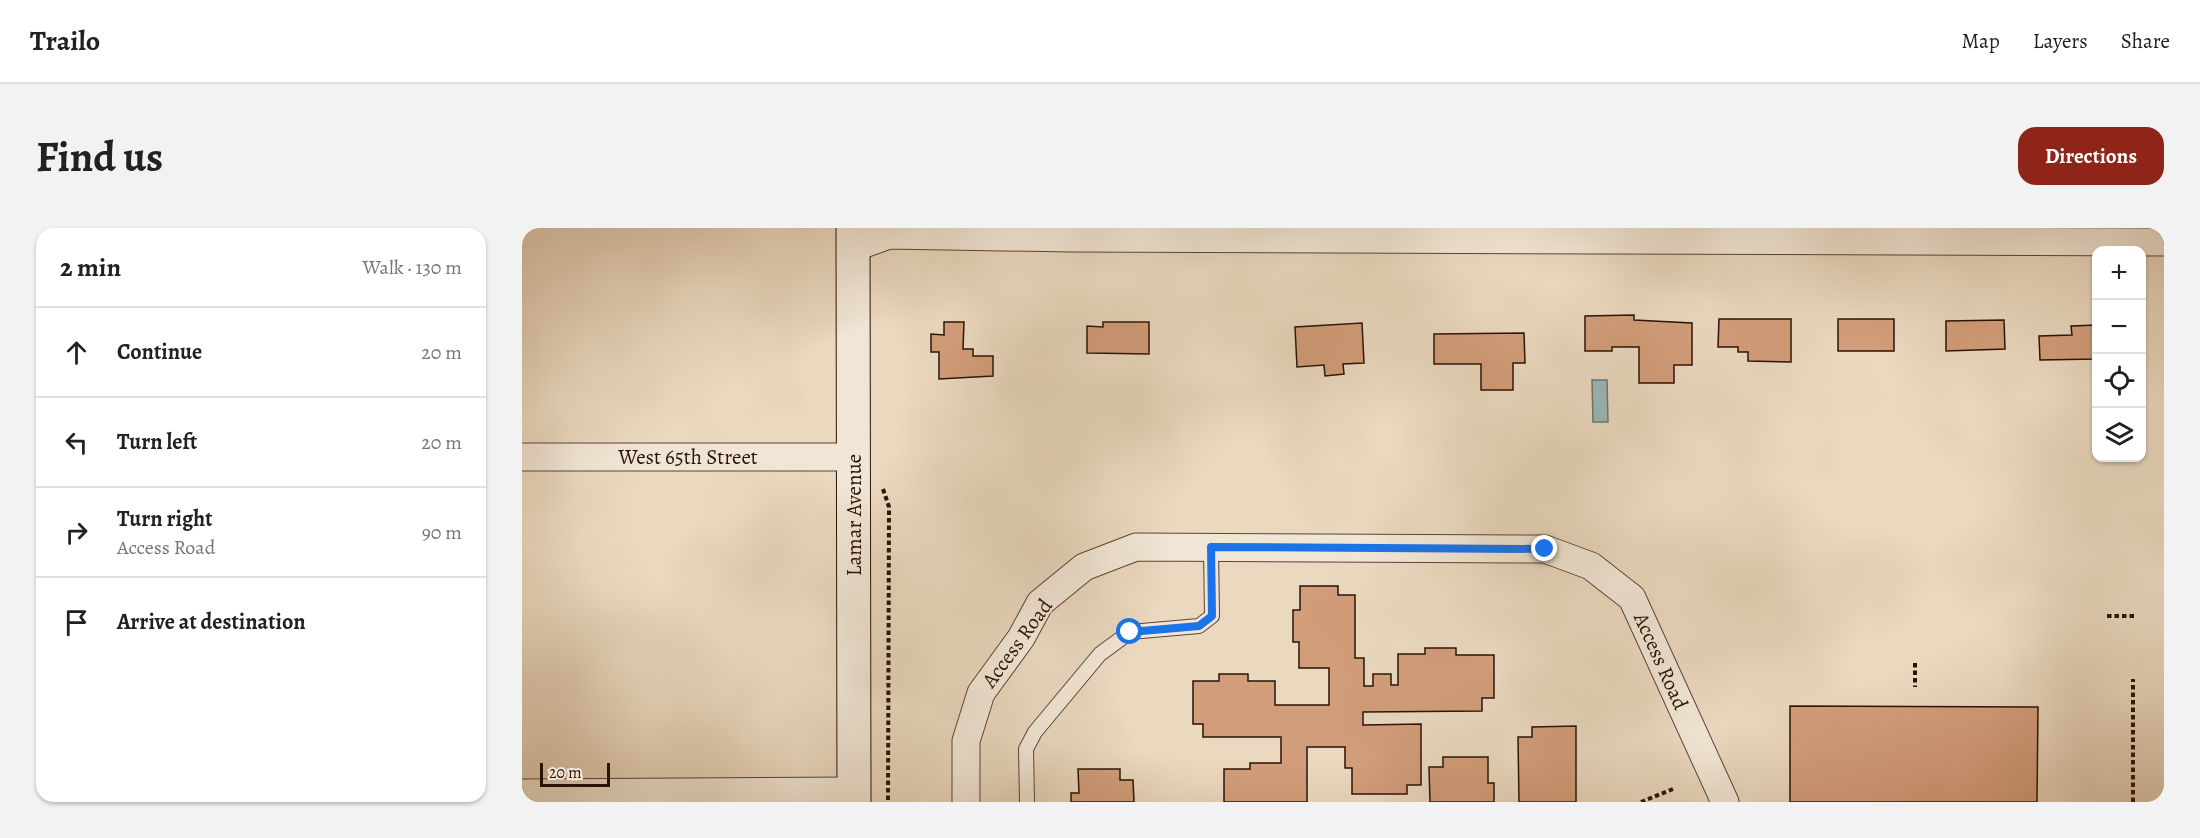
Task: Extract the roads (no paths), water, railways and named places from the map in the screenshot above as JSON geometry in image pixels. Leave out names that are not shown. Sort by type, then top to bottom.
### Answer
[{"type":"street","points":[[853,238],[889,235],[1564,233],[2164,242]]},
{"type":"street","name":"Lamar Avenue","points":[[853,238],[854,797]]},
{"type":"street","name":"West 65th Street","points":[[522,458],[855,457]]},
{"type":"street","name":"Access Road","points":[[966,802],[966,741],[981,693],[1021,638],[1040,603],[1084,567],[1136,547],[1545,549],[1591,566],[1632,598],[1725,802]]},
{"type":"street","points":[[522,793],[854,797]]},
{"type":"lane","points":[[1027,802],[1026,749],[1035,732],[1100,654],[1130,632],[1199,626],[1212,616],[1211,547]]},
{"type":"water","points":[[1592,380],[1607,380],[1608,422],[1593,422]]}]
